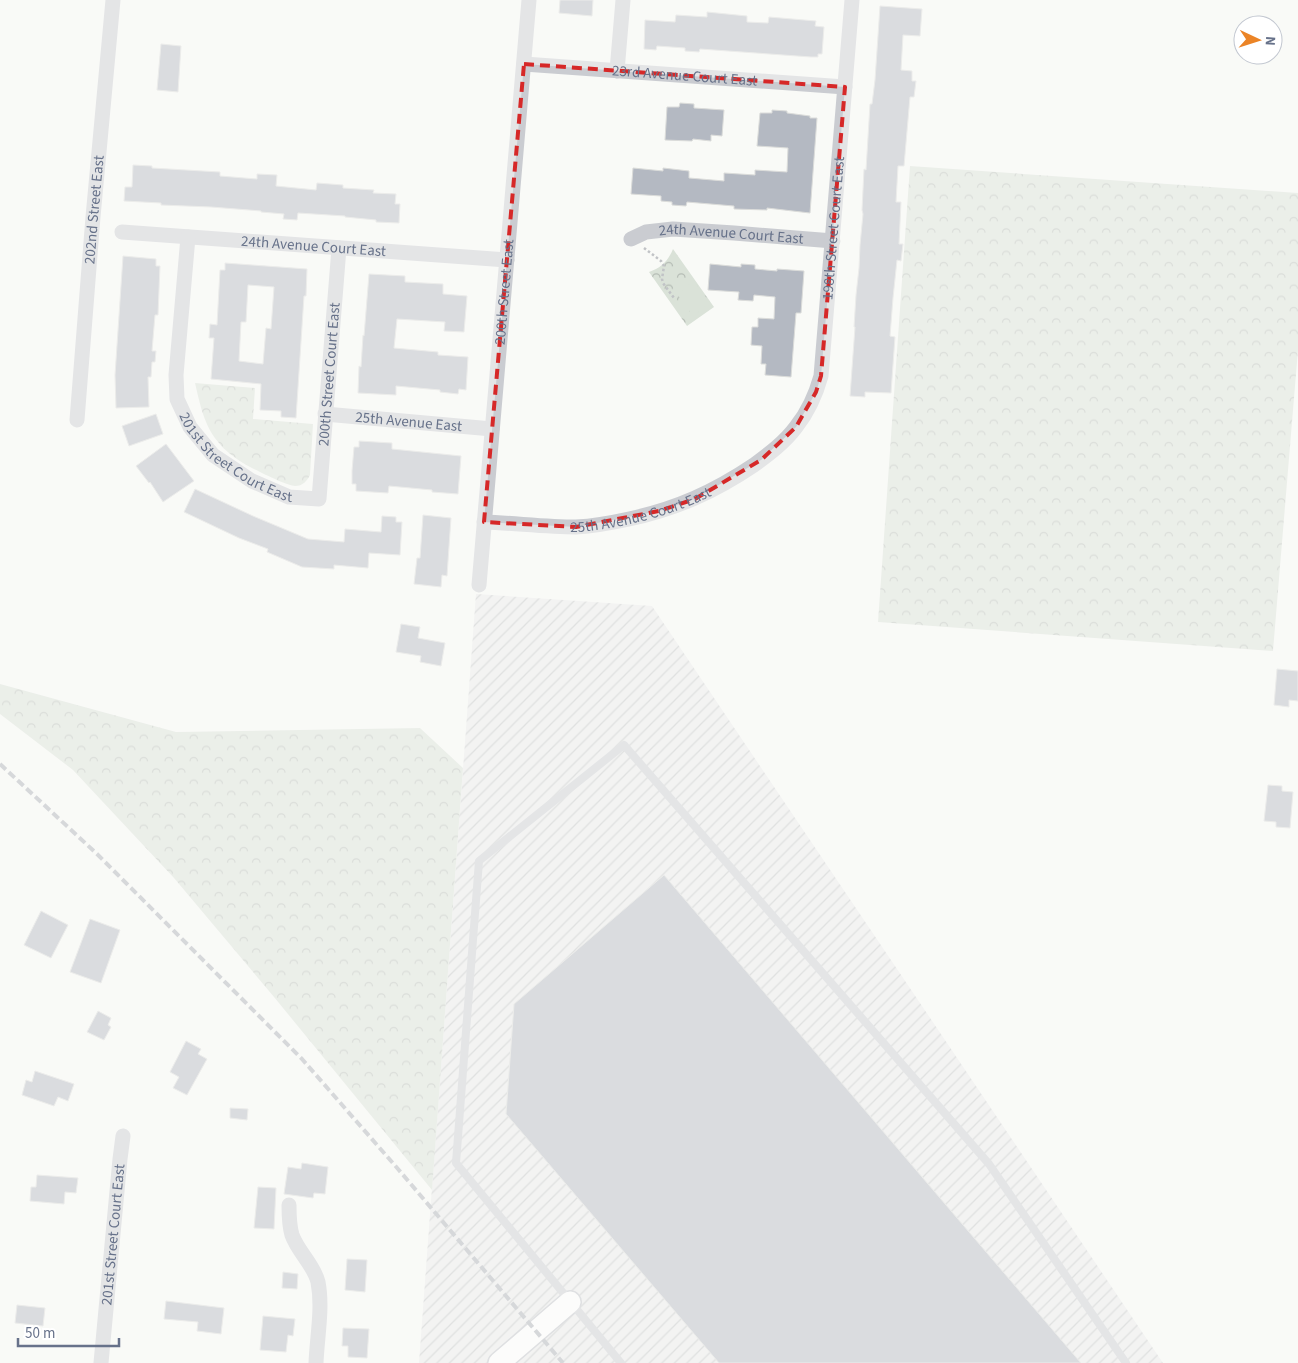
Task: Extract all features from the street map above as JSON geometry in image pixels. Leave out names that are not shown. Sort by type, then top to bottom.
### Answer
[{"type":"street","name":"202nd Street East","points":[[77,420],[113,0]]},
{"type":"street","name":"200th Street East","points":[[479,585],[530,0]]},
{"type":"street","points":[[617,71],[623,0]]},
{"type":"street","name":"198th Street Court East","points":[[780,444],[796,427],[808,408],[821,376],[852,0]]},
{"type":"street","name":"23rd Avenue Court East","points":[[524,64],[845,87]]},
{"type":"street","name":"24th Avenue Court East","points":[[631,239],[646,232],[673,229],[734,232],[833,241]]},
{"type":"street","name":"24th Avenue Court East","points":[[122,232],[507,260]]},
{"type":"street","name":"201st Street Court East","points":[[188,237],[176,375],[177,399],[190,427],[213,455],[252,481],[289,497],[318,498]]},
{"type":"street","name":"200th Street Court East","points":[[318,498],[339,248]]},
{"type":"street","name":"25th Avenue East","points":[[325,414],[492,428]]},
{"type":"street","name":"25th Avenue Court East","points":[[484,522],[576,527],[610,523],[659,511],[695,499],[732,480],[780,444]]},
{"type":"street","name":"201st Street Court East","points":[[101,1363],[123,1136]]},
{"type":"street","points":[[289,1205],[292,1236],[318,1281],[320,1306],[316,1363]]},
{"type":"street","points":[[499,1363],[570,1302]]},
{"type":"lane","points":[[621,1363],[456,1163],[479,860],[624,746],[989,1164],[1126,1363]]},
{"type":"path","points":[[631,239],[661,261],[664,266],[663,283],[674,298]]},
{"type":"highlighted area","points":[[524,64],[845,87],[821,376],[816,392],[796,427],[761,460],[695,499],[659,511],[576,527],[484,522]]},
{"type":"shaded area","points":[[476,594],[652,606],[1163,1363],[419,1363]]},
{"type":"green space","points":[[910,166],[1298,193],[1298,350],[1273,651],[878,622]]},
{"type":"green space","points":[[673,249],[714,307],[687,326],[649,272],[664,264]]},
{"type":"green space","points":[[694,281],[710,303],[693,316],[677,294]]},
{"type":"green space","points":[[195,383],[255,388],[253,419],[313,424],[310,475],[306,481],[298,486],[285,483],[247,465],[221,446],[206,422]]},
{"type":"green space","points":[[0,684],[176,732],[420,728],[463,768],[432,1190],[174,878],[73,770],[0,714]]},
{"type":"building","points":[[560,0],[593,0],[592,16],[559,13]]},
{"type":"building","points":[[880,6],[922,9],[920,36],[903,35],[901,70],[912,71],[912,81],[916,81],[914,97],[910,97],[904,166],[898,166],[896,202],[901,202],[899,244],[903,244],[901,261],[897,260],[893,298],[890,336],[895,337],[891,393],[865,392],[865,397],[850,396],[863,214],[864,169],[866,170],[870,104],[872,104],[875,80]]},
{"type":"building","points":[[707,12],[747,16],[747,22],[768,23],[769,17],[816,21],[815,26],[824,27],[822,54],[818,54],[818,57],[811,57],[700,49],[699,52],[685,51],[685,48],[657,46],[656,50],[644,49],[645,20],[675,22],[676,15],[707,17]]},
{"type":"building","points":[[161,44],[181,46],[178,92],[157,90]]},
{"type":"building","points":[[680,103],[694,104],[694,108],[724,110],[722,136],[711,135],[711,141],[693,139],[692,141],[665,140],[667,107],[679,107]]},
{"type":"building","points":[[772,110],[787,111],[787,113],[817,118],[810,213],[767,208],[767,210],[734,209],[734,206],[687,202],[686,206],[672,205],[672,202],[661,201],[661,196],[631,194],[633,168],[663,171],[663,168],[689,171],[689,178],[724,181],[724,173],[755,175],[755,170],[787,172],[788,148],[757,146],[760,113],[772,113]]},
{"type":"building","points":[[133,165],[220,172],[220,176],[257,179],[257,174],[277,175],[276,186],[316,190],[317,183],[343,185],[343,188],[374,190],[373,193],[396,194],[395,204],[400,204],[399,223],[376,222],[376,220],[345,216],[298,213],[297,220],[283,219],[284,214],[261,211],[124,201],[125,187],[132,187]]},
{"type":"building","points":[[123,256],[156,259],[156,266],[160,266],[158,315],[155,315],[152,351],[156,351],[155,362],[152,362],[151,377],[148,377],[149,407],[116,408],[115,375]]},
{"type":"building","points":[[225,263],[307,269],[296,418],[281,417],[281,411],[260,410],[261,384],[211,379],[214,338],[209,338],[210,324],[217,325],[220,270],[225,270]],"holes":[[[248,285],[274,287],[271,329],[266,328],[263,364],[239,361],[241,322],[246,322]]]},
{"type":"building","points":[[710,264],[741,267],[741,264],[755,265],[755,269],[804,271],[801,313],[796,313],[791,377],[765,375],[766,364],[761,364],[762,346],[751,345],[752,327],[758,327],[758,318],[774,319],[775,297],[754,295],[753,301],[738,300],[739,292],[708,290]]},
{"type":"building","points":[[369,274],[405,276],[405,282],[443,284],[443,294],[467,296],[464,332],[444,331],[445,322],[397,319],[394,348],[438,352],[438,355],[468,357],[466,390],[459,389],[458,394],[440,392],[440,390],[396,386],[396,395],[358,393]]},
{"type":"building","points":[[156,414],[163,434],[129,446],[122,426]]},
{"type":"building","points":[[359,441],[392,443],[392,449],[461,456],[458,494],[389,486],[388,493],[356,491],[356,484],[352,484],[352,471],[354,447],[359,447]]},
{"type":"building","points":[[166,444],[194,481],[163,502],[150,482],[136,466]]},
{"type":"building","points":[[195,489],[308,539],[344,542],[345,529],[381,532],[382,516],[396,517],[396,522],[402,522],[400,555],[369,553],[368,568],[334,565],[334,569],[302,567],[267,552],[268,549],[239,538],[184,512]]},
{"type":"building","points":[[423,515],[451,518],[447,576],[442,575],[441,587],[414,584],[417,558],[420,558]]},
{"type":"building","points":[[401,624],[420,627],[418,638],[445,643],[441,666],[420,662],[421,656],[396,652]]},
{"type":"building","points":[[1277,669],[1298,671],[1298,701],[1289,700],[1289,707],[1274,705]]},
{"type":"building","points":[[1268,785],[1282,786],[1282,791],[1293,792],[1290,828],[1276,827],[1276,822],[1264,821]]},
{"type":"building","points":[[664,875],[1081,1363],[719,1363],[506,1114],[514,1004]]},
{"type":"building","points":[[41,911],[68,925],[51,958],[24,945]]},
{"type":"building","points":[[90,919],[120,930],[101,983],[70,972]]},
{"type":"building","points":[[98,1011],[111,1018],[108,1025],[111,1027],[104,1040],[87,1032]]},
{"type":"building","points":[[186,1041],[201,1049],[198,1054],[207,1059],[187,1095],[173,1088],[179,1077],[170,1072]]},
{"type":"building","points":[[35,1071],[74,1084],[68,1101],[58,1097],[54,1106],[22,1095],[26,1080],[32,1082]]},
{"type":"building","points":[[230,1108],[248,1109],[247,1120],[230,1118]]},
{"type":"building","points":[[302,1163],[328,1167],[325,1194],[314,1193],[313,1198],[284,1194],[288,1167],[301,1169]]},
{"type":"building","points":[[37,1175],[78,1178],[76,1193],[65,1192],[64,1204],[30,1201],[31,1187],[36,1187]]},
{"type":"building","points":[[258,1187],[276,1188],[274,1229],[254,1228]]},
{"type":"building","points":[[347,1259],[367,1260],[365,1292],[345,1290]]},
{"type":"building","points":[[283,1272],[298,1274],[297,1289],[282,1288]]},
{"type":"building","points":[[166,1301],[224,1308],[221,1334],[197,1331],[198,1322],[164,1319]]},
{"type":"building","points":[[17,1305],[45,1308],[43,1326],[15,1323]]},
{"type":"building","points":[[263,1316],[295,1319],[293,1336],[288,1335],[286,1352],[260,1350]]},
{"type":"building","points":[[343,1328],[369,1329],[367,1358],[348,1357],[348,1346],[342,1346]]},
{"type":"railway","points":[[0,764],[97,854],[302,1059],[563,1363]]}]
